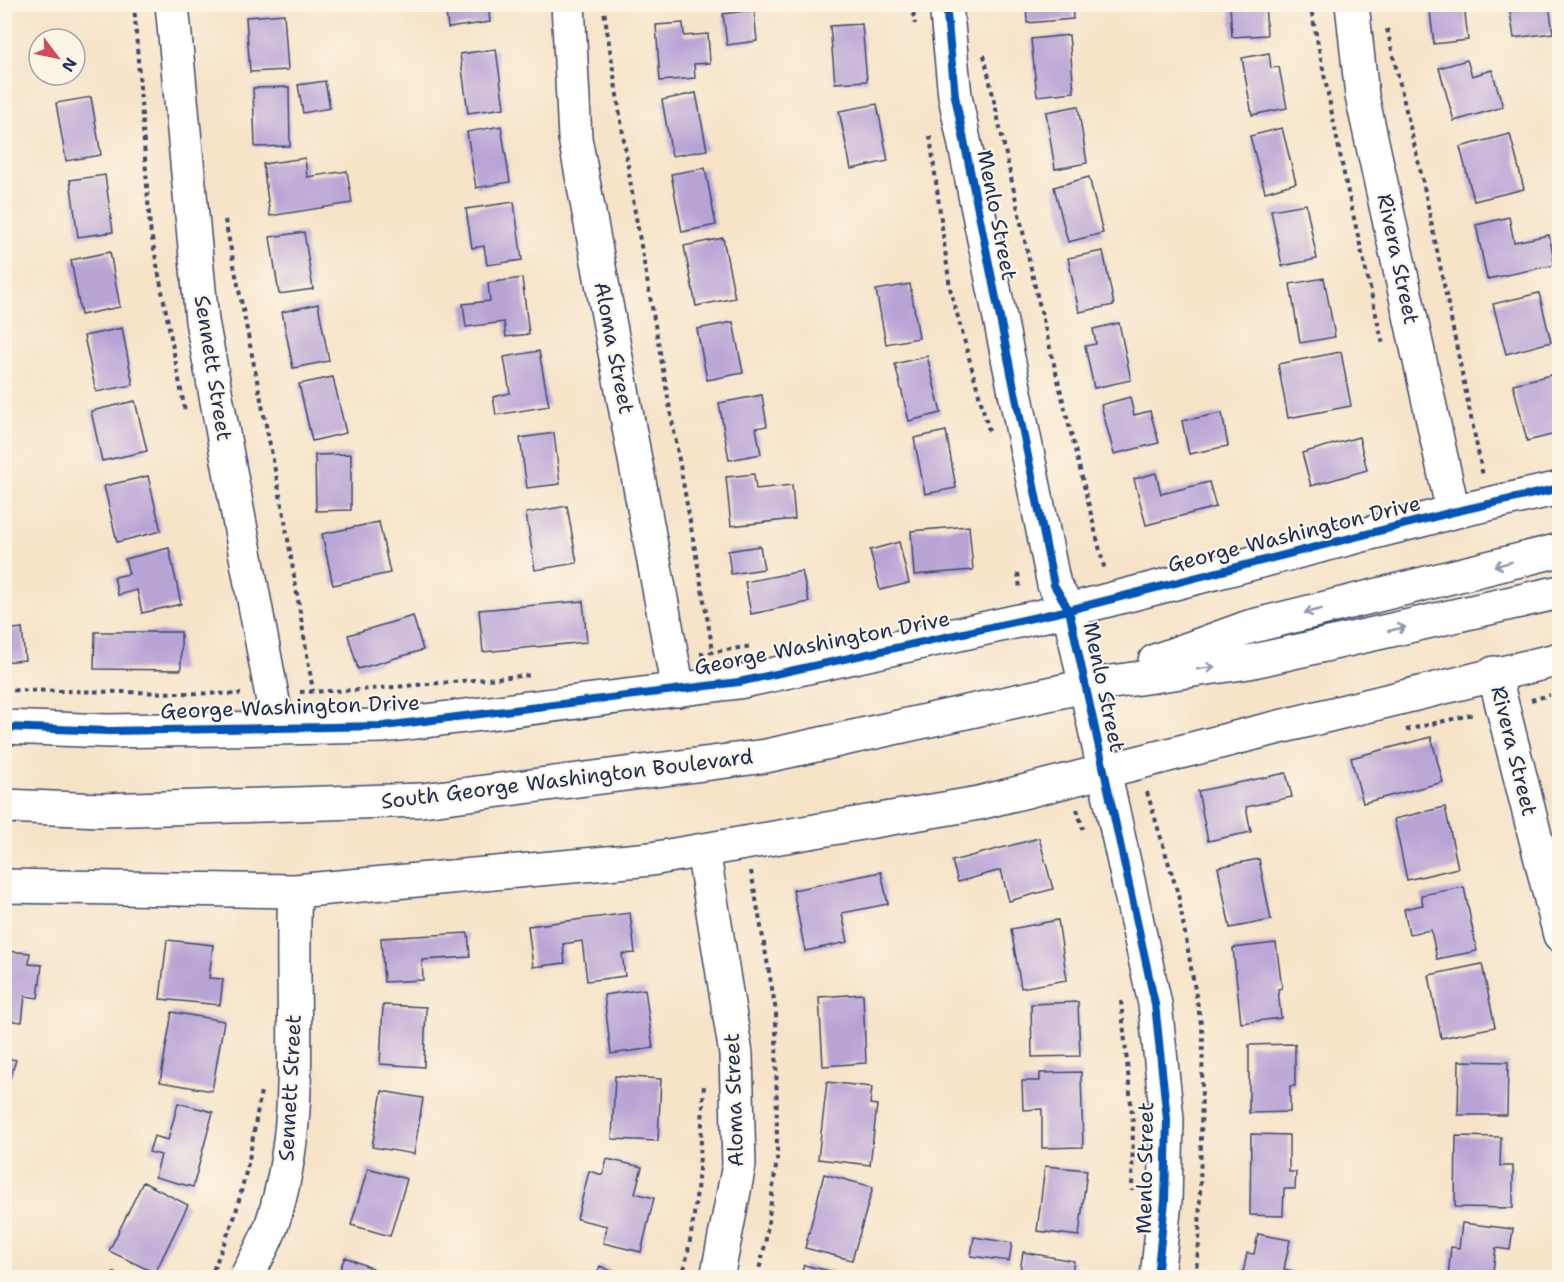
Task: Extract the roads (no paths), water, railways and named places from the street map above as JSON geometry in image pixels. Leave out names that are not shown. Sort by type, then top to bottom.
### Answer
[{"type":"street","name":"Sennett Street","points":[[172,4],[202,321],[278,728]]},
{"type":"street","name":"Aloma Street","points":[[568,4],[575,138],[678,690]]},
{"type":"street","name":"Menlo Street","points":[[946,4],[955,96],[1061,598],[1085,686],[1155,1004],[1167,1119],[1165,1201],[1157,1278]]},
{"type":"street","name":"Rivera Street","points":[[1352,4],[1362,96],[1450,497]]},
{"type":"street","name":"George Washington Drive","points":[[4,727],[108,730],[384,726],[739,682],[1450,497],[1560,488]]},
{"type":"street","name":"South George Washington Boulevard","points":[[1085,686],[1250,627],[1560,550]]},
{"type":"street","name":"South George Washington Boulevard","points":[[4,806],[101,810],[422,800],[766,756],[1085,686],[1249,662],[1560,592]]},
{"type":"street","points":[[4,886],[295,891],[651,859],[979,803],[1494,673],[1560,659]]},
{"type":"street","name":"Rivera Street","points":[[1494,673],[1560,934]]},
{"type":"street","name":"Aloma Street","points":[[703,850],[736,1054],[739,1165],[717,1278]]},
{"type":"street","name":"Sennett Street","points":[[246,1278],[272,1225],[285,1173],[293,1118],[296,1052],[293,917],[295,891]]}]
